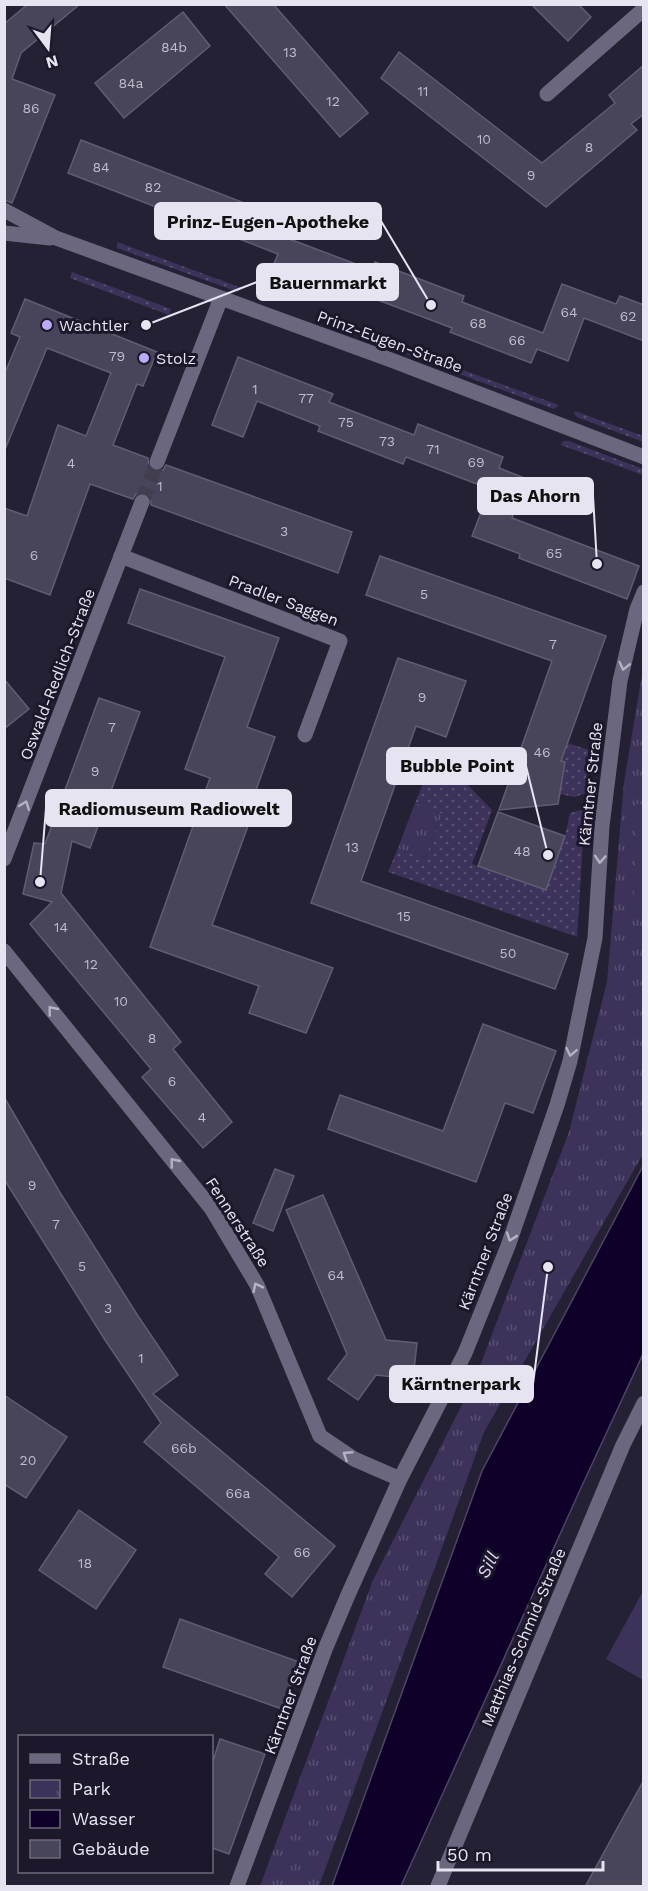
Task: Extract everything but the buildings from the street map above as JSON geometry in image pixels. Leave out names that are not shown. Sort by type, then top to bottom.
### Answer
[{"type":"street","points":[[547,94],[644,9]]},
{"type":"street","name":"Prinz-Eugen-Straße","points":[[4,210],[56,238],[391,360],[644,457]]},
{"type":"street","name":"Prinz-Eugen-Straße","points":[[4,233],[56,238]]},
{"type":"street","points":[[157,462],[220,298]]},
{"type":"street","name":"Oswald-Redlich-Straße","points":[[4,859],[142,502]]},
{"type":"street","name":"Pradler Saggen","points":[[121,556],[340,641],[305,735]]},
{"type":"street","name":"Kärntner Straße","points":[[237,1887],[327,1644],[400,1479],[470,1342],[508,1246],[557,1105],[570,1061],[595,938],[602,826],[620,681],[637,609],[644,592]]},
{"type":"street","name":"Fennerstraße","points":[[4,951],[211,1208],[257,1285],[320,1436],[354,1460],[400,1479]]},
{"type":"street","name":"Matthias-Schmid-Straße","points":[[438,1887],[619,1455],[644,1403]]},
{"type":"green space","points":[[117,242],[242,288],[238,292],[117,248]]},
{"type":"green space","points":[[72,272],[171,309],[169,315],[70,278]]},
{"type":"green space","points":[[405,350],[559,405],[554,409],[408,355]]},
{"type":"green space","points":[[575,411],[643,436],[643,442],[577,417],[574,414]]},
{"type":"green space","points":[[563,441],[569,441],[643,469],[643,475],[561,445]]},
{"type":"green space","points":[[643,669],[643,1154],[484,1432],[319,1886],[260,1886],[373,1580],[475,1379],[569,1132],[607,982],[624,782]]},
{"type":"green space","points":[[568,743],[589,750],[586,793],[575,797],[559,794],[561,761]]},
{"type":"green space","points":[[425,779],[467,784],[492,810],[472,864],[545,890],[565,836],[570,813],[585,809],[577,937],[388,872],[398,848],[425,858],[442,814],[415,803]]},
{"type":"green space","points":[[415,803],[442,814],[425,858],[398,848]]},
{"type":"green space","points":[[637,804],[643,804],[643,917],[633,916]]},
{"type":"green space","points":[[642,1593],[644,1594],[643,1680],[606,1659]]},
{"type":"water","name":"Sill","points":[[643,1166],[643,1354],[401,1886],[332,1886],[482,1471]]},
{"type":"tunnel","points":[[142,502],[157,462]]},
{"type":"place","name":"Prinz-Eugen-Apotheke","points":[[431,305]]},
{"type":"place","name":"Wachtler","points":[[47,325]]},
{"type":"place","name":"Bauernmarkt","points":[[146,325]]},
{"type":"place","name":"Stolz","points":[[144,358]]},
{"type":"place","name":"Das Ahorn","points":[[597,564]]},
{"type":"place","name":"Bubble Point","points":[[548,855]]},
{"type":"place","name":"Radiomuseum Radiowelt","points":[[40,882]]},
{"type":"place","name":"Kärntnerpark","points":[[548,1267]]}]
